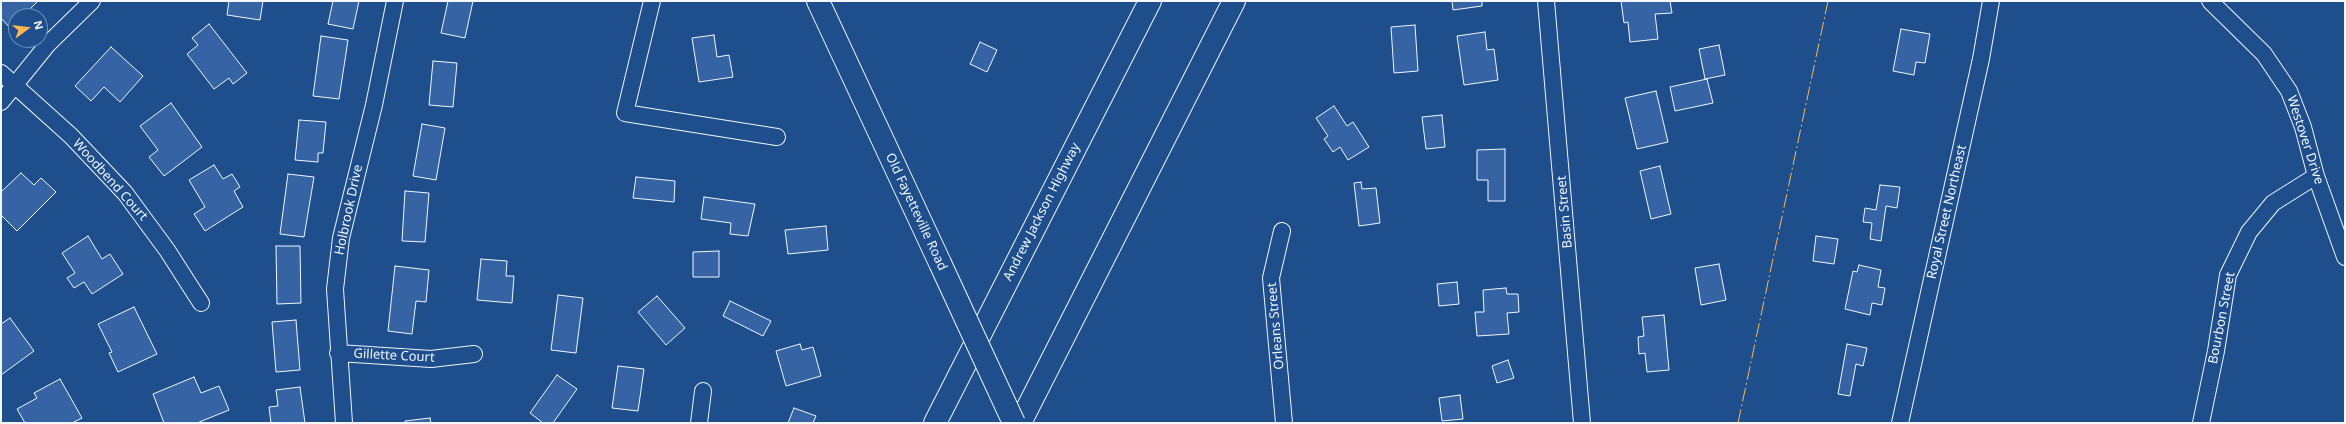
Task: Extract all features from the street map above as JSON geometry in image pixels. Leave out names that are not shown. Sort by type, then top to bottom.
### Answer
[{"type":"main road","name":"Old Fayetteville Road","points":[[818,1],[1014,423]]},
{"type":"main road","name":"Andrew Jackson Highway","points":[[935,423],[1150,1]]},
{"type":"main road","points":[[1020,423],[1234,1]]},
{"type":"street","points":[[1,102],[48,44],[92,1]]},
{"type":"street","name":"Holbrook Drive","points":[[344,423],[338,352],[336,289],[341,238],[374,105],[395,1]]},
{"type":"street","points":[[652,1],[625,113],[777,137]]},
{"type":"street","name":"Basin Street","points":[[1546,1],[1582,423]]},
{"type":"street","name":"Royal Street Northeast","points":[[1900,423],[1981,59],[1991,1]]},
{"type":"street","name":"Westover Drive","points":[[2210,1],[2264,54],[2289,90],[2303,127],[2316,176],[2345,257]]},
{"type":"street","name":"Woodbend Court","points":[[1,73],[71,136],[125,193],[163,244],[201,303]]},
{"type":"street","name":"Bourbon Street","points":[[2201,423],[2216,351],[2228,275],[2246,238],[2273,203],[2316,176]]},
{"type":"street","name":"Orleans Street","points":[[1282,231],[1271,278],[1284,423]]},
{"type":"street","name":"Gillette Court","points":[[338,352],[431,359],[474,354]]},
{"type":"street","points":[[698,423],[703,391]]},
{"type":"building","points":[[1,1],[38,1],[31,8],[8,8],[8,26],[1,18]]},
{"type":"building","points":[[229,1],[263,1],[260,20],[227,15]]},
{"type":"building","points":[[333,1],[359,1],[353,29],[328,24]]},
{"type":"building","points":[[448,1],[473,1],[465,38],[441,33]]},
{"type":"building","points":[[1452,1],[1482,1],[1482,6],[1453,10]]},
{"type":"building","points":[[1621,1],[1670,1],[1672,13],[1655,14],[1658,39],[1630,42],[1628,22],[1624,23]]},
{"type":"building","points":[[209,24],[247,73],[233,84],[229,78],[214,89],[187,54],[198,45],[192,38]]},
{"type":"building","points":[[1415,25],[1418,71],[1394,73],[1391,27]]},
{"type":"building","points":[[1901,29],[1930,34],[1925,63],[1916,62],[1914,75],[1893,71]]},
{"type":"building","points":[[1485,32],[1487,50],[1494,49],[1498,80],[1464,85],[1457,36]]},
{"type":"building","points":[[714,35],[717,57],[729,55],[733,77],[699,82],[692,38]]},
{"type":"building","points":[[321,36],[348,40],[339,99],[313,96]]},
{"type":"building","points":[[980,42],[997,50],[987,72],[970,64]]},
{"type":"building","points":[[1719,45],[1725,75],[1705,79],[1699,49]]},
{"type":"building","points":[[111,47],[143,76],[120,102],[104,87],[91,101],[75,86]]},
{"type":"building","points":[[433,61],[457,63],[453,107],[429,105]]},
{"type":"building","points":[[1707,79],[1713,103],[1675,111],[1670,87]]},
{"type":"building","points":[[1656,91],[1668,142],[1637,149],[1625,98]]},
{"type":"building","points":[[171,103],[202,147],[164,176],[149,157],[158,150],[140,126]]},
{"type":"building","points":[[1334,106],[1347,126],[1353,122],[1369,147],[1348,160],[1340,147],[1333,152],[1324,139],[1328,136],[1316,118]]},
{"type":"building","points":[[1442,115],[1445,147],[1426,149],[1422,117]]},
{"type":"building","points":[[299,120],[326,122],[323,153],[318,153],[318,162],[295,160]]},
{"type":"building","points":[[422,124],[445,128],[436,180],[413,176]]},
{"type":"building","points":[[1505,149],[1505,201],[1488,201],[1488,180],[1477,180],[1477,150]]},
{"type":"building","points":[[214,165],[223,179],[232,174],[240,187],[234,191],[243,207],[205,231],[194,214],[205,207],[189,180]]},
{"type":"building","points":[[1660,166],[1671,214],[1651,219],[1640,171]]},
{"type":"building","points":[[21,173],[34,185],[41,178],[56,192],[17,231],[1,215],[1,192]]},
{"type":"building","points":[[288,174],[314,177],[304,237],[280,234]]},
{"type":"building","points":[[636,177],[675,181],[674,202],[633,198]]},
{"type":"building","points":[[1361,182],[1362,189],[1376,188],[1380,223],[1359,226],[1354,183]]},
{"type":"building","points":[[1880,185],[1900,187],[1897,208],[1886,206],[1881,241],[1870,239],[1872,223],[1863,222],[1865,208],[1876,210]]},
{"type":"building","points":[[405,191],[429,193],[425,242],[402,241]]},
{"type":"building","points":[[704,197],[755,204],[748,236],[730,234],[731,223],[701,219]]},
{"type":"building","points":[[826,226],[828,250],[788,254],[785,230]]},
{"type":"building","points":[[88,236],[102,259],[110,254],[123,274],[92,294],[84,282],[74,288],[67,278],[75,273],[62,253]]},
{"type":"building","points":[[1816,236],[1838,239],[1834,264],[1813,261]]},
{"type":"building","points":[[276,246],[300,246],[301,303],[277,304]]},
{"type":"building","points":[[719,251],[719,277],[693,277],[693,252]]},
{"type":"building","points":[[481,259],[507,261],[506,276],[514,276],[512,303],[477,300]]},
{"type":"building","points":[[1719,264],[1726,300],[1701,305],[1695,268]]},
{"type":"building","points":[[1859,265],[1881,270],[1878,287],[1885,288],[1882,305],[1872,303],[1870,315],[1845,309],[1853,271],[1857,272]]},
{"type":"building","points":[[395,266],[429,270],[426,302],[416,301],[412,334],[388,331]]},
{"type":"building","points":[[1457,282],[1459,304],[1439,306],[1437,284]]},
{"type":"building","points":[[1506,288],[1507,294],[1518,294],[1519,312],[1507,313],[1509,334],[1477,336],[1475,312],[1484,312],[1483,290]]},
{"type":"building","points":[[558,295],[583,298],[576,353],[551,350]]},
{"type":"building","points":[[657,296],[685,328],[666,345],[638,312]]},
{"type":"building","points":[[730,301],[771,321],[763,336],[723,316]]},
{"type":"building","points":[[134,307],[157,354],[118,372],[109,353],[112,352],[98,324]]},
{"type":"building","points":[[1664,315],[1669,370],[1647,372],[1645,353],[1639,354],[1638,337],[1644,336],[1642,317]]},
{"type":"building","points":[[10,318],[34,351],[1,375],[1,324]]},
{"type":"building","points":[[296,320],[300,370],[276,372],[272,322]]},
{"type":"building","points":[[800,344],[802,350],[813,347],[821,376],[786,386],[776,351]]},
{"type":"building","points":[[1847,344],[1867,348],[1863,366],[1856,364],[1850,396],[1838,394]]},
{"type":"building","points":[[1508,360],[1514,378],[1497,383],[1492,366]]},
{"type":"building","points":[[618,366],[644,369],[638,411],[612,408]]},
{"type":"building","points":[[557,375],[577,389],[553,423],[543,423],[530,413]]},
{"type":"building","points":[[194,377],[201,393],[219,386],[229,410],[197,423],[164,423],[153,394]]},
{"type":"building","points":[[60,379],[82,418],[72,423],[25,423],[17,409],[37,398],[34,393]]},
{"type":"building","points":[[300,387],[305,423],[271,423],[269,407],[278,406],[276,390]]},
{"type":"building","points":[[1460,395],[1463,419],[1442,421],[1439,398]]},
{"type":"building","points":[[794,408],[816,416],[813,423],[788,423]]},
{"type":"building","points":[[430,418],[431,423],[405,423],[405,421]]},
{"type":"power","points":[[1738,423],[1828,1]]}]
